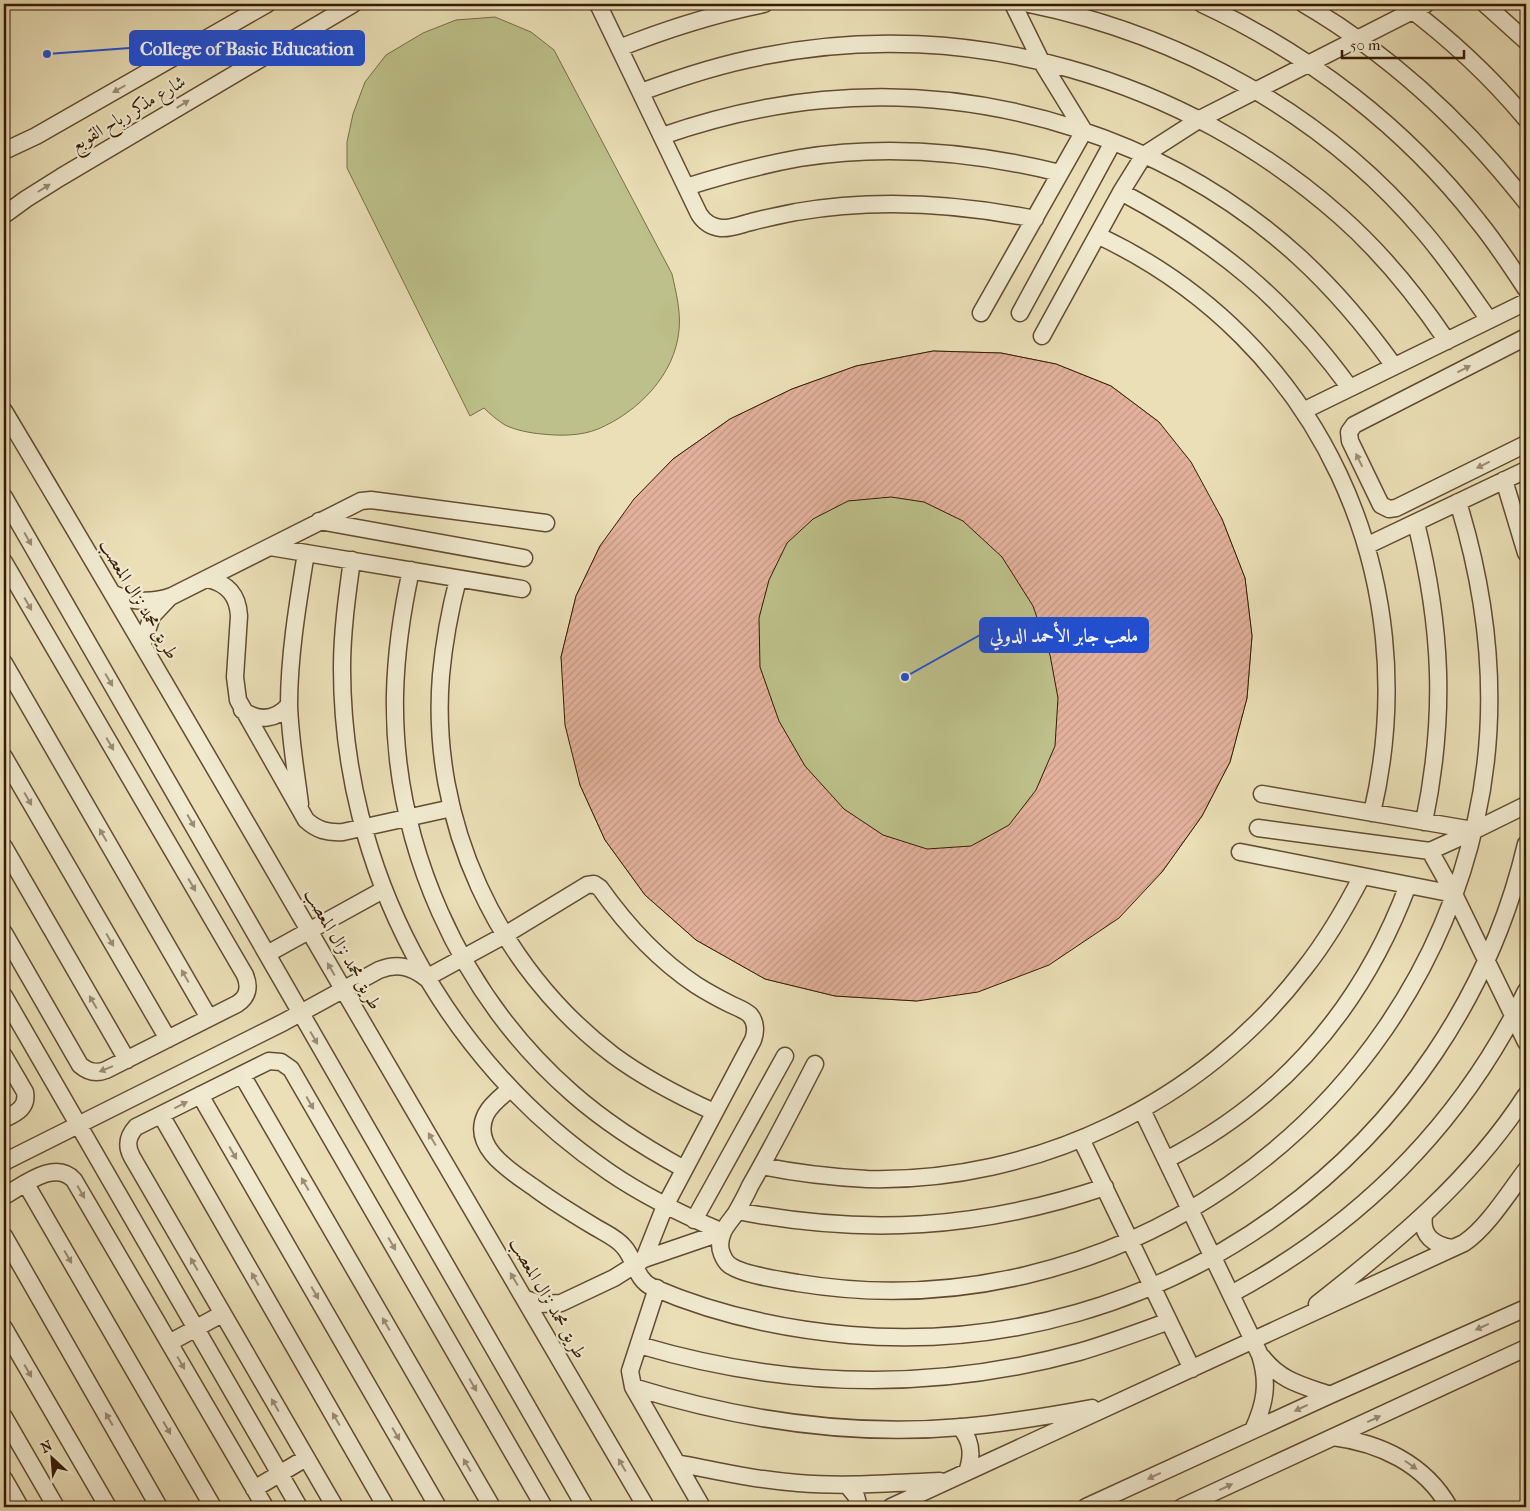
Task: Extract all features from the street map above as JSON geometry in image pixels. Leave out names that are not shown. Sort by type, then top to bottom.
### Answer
[{"type":"street","name":"شارع مذكر رباح القوبع","points":[[4,151],[36,136],[267,4]]},
{"type":"street","name":"شارع مذكر رباح القوبع","points":[[4,216],[26,199],[61,177],[353,4]]},
{"type":"street","points":[[598,4],[686,187],[702,218],[709,224],[718,228],[728,228],[774,216],[816,209],[879,203],[964,207],[1034,218]]},
{"type":"street","points":[[619,48],[673,27],[728,11],[764,4]]},
{"type":"street","points":[[1013,4],[1041,61],[1084,131]]},
{"type":"street","points":[[1029,4],[1113,25],[1162,43],[1210,65],[1256,90],[1302,120],[1345,154],[1386,191],[1423,231],[1452,267],[1489,320]]},
{"type":"street","points":[[1202,4],[1266,36],[1309,63],[1366,105],[1425,160],[1478,220],[1526,289]]},
{"type":"street","points":[[1304,4],[1358,39],[1410,79],[1476,142],[1526,202]]},
{"type":"street","points":[[1486,4],[1526,41]]},
{"type":"street","points":[[1042,336],[1099,236],[1121,192],[1144,155],[1200,119],[1358,39],[1414,6],[1488,77],[1526,118]]},
{"type":"street","points":[[640,92],[734,62],[774,54],[830,46],[896,44],[993,51],[1041,61],[1120,84],[1200,119],[1264,157],[1310,191],[1365,240],[1403,282],[1447,340]]},
{"type":"street","points":[[662,136],[701,123],[758,109],[823,100],[856,98],[914,98],[955,102],[1020,113],[1084,131],[1144,155],[1209,190],[1269,232],[1298,256],[1343,302],[1373,337],[1394,366]]},
{"type":"street","points":[[981,313],[1084,131]]},
{"type":"street","points":[[1020,313],[1113,142]]},
{"type":"street","points":[[686,187],[730,173],[774,163],[819,156],[872,152],[944,153],[980,157],[1016,162],[1060,173]]},
{"type":"street","points":[[1121,192],[1180,225],[1213,247],[1252,278],[1295,319],[1350,388]]},
{"type":"street","points":[[1099,236],[1127,249],[1165,272],[1217,312],[1264,359],[1303,411],[1336,469],[1354,510],[1366,546],[1382,616],[1387,682],[1384,748],[1372,812]]},
{"type":"street","points":[[1303,411],[1526,302]]},
{"type":"street","points":[[1526,337],[1354,425],[1349,432],[1350,441],[1381,504],[1389,509],[1396,508],[1526,444]]},
{"type":"street","name":"طريق محمد نزال المعصب","points":[[4,411],[114,594],[343,990],[547,1334],[646,1507]]},
{"type":"street","points":[[1366,546],[1526,470]]},
{"type":"street","points":[[1504,480],[1526,553]]},
{"type":"street","points":[[4,497],[585,1507]]},
{"type":"street","points":[[114,594],[142,602],[172,596],[361,501],[371,500],[546,523]]},
{"type":"street","points":[[815,1064],[762,1166],[723,1232],[720,1240],[721,1253],[733,1268],[793,1282],[865,1290],[946,1288],[1000,1280],[1053,1268],[1130,1240],[1190,1210],[1263,1161],[1307,1122],[1347,1079],[1383,1033],[1414,984],[1440,931],[1454,894],[1473,830],[1486,763],[1490,705],[1488,646],[1481,589],[1458,502]]},
{"type":"street","points":[[320,521],[524,558]]},
{"type":"street","points":[[1416,523],[1432,593],[1439,658],[1438,724],[1431,790],[1424,822]]},
{"type":"street","points":[[270,547],[522,589]]},
{"type":"street","points":[[301,814],[292,749],[289,705],[295,618],[306,553]]},
{"type":"street","points":[[352,560],[345,614],[342,668],[344,722],[349,758],[363,829],[383,890],[403,935],[426,978],[451,1017],[474,1047],[510,1089],[557,1133],[602,1167],[664,1206],[723,1232]]},
{"type":"street","points":[[4,562],[247,980],[248,991],[242,1001],[168,1039],[100,1072],[89,1071],[80,1065],[5,937]]},
{"type":"street","points":[[411,570],[400,628],[395,695],[398,753],[409,819],[431,891],[446,926],[463,958],[501,1017],[546,1069],[571,1092],[625,1134],[684,1169]]},
{"type":"street","points":[[458,578],[444,644],[441,676],[442,751],[452,808],[470,866],[482,894],[505,935],[529,971],[548,994],[590,1036],[628,1066],[662,1087],[714,1112]]},
{"type":"street","points":[[207,579],[216,581],[230,590],[236,598],[238,607],[236,688],[238,700],[301,814],[311,825],[324,832],[343,832],[452,808]]},
{"type":"street","points":[[143,644],[152,616],[172,596]]},
{"type":"street","points":[[4,664],[209,1018]]},
{"type":"street","points":[[242,710],[250,716],[267,718],[283,712],[289,705]]},
{"type":"street","points":[[4,757],[168,1039]]},
{"type":"street","points":[[1262,794],[1473,830]]},
{"type":"street","points":[[1258,828],[1430,851],[1526,805]]},
{"type":"street","points":[[510,1089],[491,1107],[483,1122],[484,1138],[491,1153],[514,1174],[551,1200],[619,1242],[640,1262],[646,1283],[657,1288],[726,1312],[796,1329],[868,1337],[950,1336],[1013,1328],[1084,1311],[1152,1287],[1241,1241],[1319,1184],[1366,1139],[1408,1090],[1432,1058],[1462,1010],[1487,961],[1513,892],[1526,844]]},
{"type":"street","points":[[4,847],[126,1060]]},
{"type":"street","points":[[1430,851],[1454,894],[1526,1042]]},
{"type":"street","points":[[1240,852],[1454,894]]},
{"type":"street","points":[[762,1166],[813,1175],[868,1179],[950,1174],[1030,1157],[1081,1139],[1142,1110],[1188,1081],[1209,1065],[1250,1030],[1269,1010],[1320,948],[1362,876]]},
{"type":"street","points":[[426,978],[505,935],[587,885],[597,885],[629,926],[661,959],[698,986],[746,1011],[753,1019],[755,1030],[753,1040],[664,1206],[640,1262]]},
{"type":"street","points":[[1166,1160],[1210,1136],[1251,1107],[1288,1074],[1322,1037],[1348,1004],[1366,976],[1390,932],[1408,885]]},
{"type":"street","points":[[267,954],[383,890]]},
{"type":"street","points":[[4,1162],[300,1013],[387,966],[412,969],[426,978]]},
{"type":"street","points":[[1231,1294],[1282,1265],[1331,1231],[1398,1172],[1438,1129],[1456,1106],[1490,1057],[1526,990]]},
{"type":"street","points":[[4,996],[299,1507]]},
{"type":"street","points":[[4,1056],[26,1097],[19,1111],[4,1119]]},
{"type":"street","points":[[694,1220],[784,1056]]},
{"type":"street","points":[[335,1507],[222,1314],[127,1145],[131,1132],[136,1127],[269,1061],[275,1060],[290,1069],[544,1507]]},
{"type":"street","points":[[242,1075],[492,1507]]},
{"type":"street","points":[[200,1095],[438,1507]]},
{"type":"street","points":[[891,1507],[1192,1369],[1257,1348],[1295,1321],[1392,1245],[1424,1216],[1484,1152],[1526,1095]]},
{"type":"street","points":[[1142,1110],[1257,1348],[1267,1364],[1284,1378],[1304,1387],[1330,1395]]},
{"type":"street","points":[[161,1115],[386,1507]]},
{"type":"street","points":[[1081,1139],[1192,1369]]},
{"type":"street","points":[[1295,1321],[1464,1243],[1476,1233],[1526,1170]]},
{"type":"street","points":[[4,1196],[54,1171],[66,1173],[74,1180],[265,1507]]},
{"type":"street","points":[[26,1184],[213,1507]]},
{"type":"street","points":[[737,1211],[834,1225],[934,1224],[1016,1212],[1057,1203],[1105,1187]]},
{"type":"street","points":[[1424,1216],[1424,1228],[1430,1239],[1440,1246],[1452,1248]]},
{"type":"street","points":[[526,1299],[547,1305],[567,1301],[640,1262],[723,1232]]},
{"type":"street","points":[[4,1236],[159,1507]]},
{"type":"street","points":[[657,1288],[630,1371],[633,1387],[702,1507]]},
{"type":"street","points":[[547,1334],[554,1316],[567,1301]]},
{"type":"street","points":[[169,1343],[222,1314]]},
{"type":"street","points":[[1086,1507],[1330,1395],[1522,1314]]},
{"type":"street","points":[[639,1345],[704,1362],[766,1374],[838,1380],[892,1380],[946,1377],[1027,1365],[1106,1344],[1169,1321]]},
{"type":"street","points":[[4,1328],[108,1507]]},
{"type":"street","points":[[1253,1430],[1261,1412],[1266,1389],[1266,1378],[1257,1348]]},
{"type":"street","points":[[1182,1507],[1526,1348]]},
{"type":"street","points":[[633,1387],[716,1410],[793,1423],[871,1429],[960,1427],[1018,1420],[1117,1403]]},
{"type":"street","points":[[4,1416],[56,1507]]},
{"type":"street","points":[[960,1427],[970,1446],[971,1459],[967,1472]]},
{"type":"street","points":[[1333,1438],[1355,1440],[1377,1446],[1397,1456],[1416,1468],[1432,1484],[1449,1507]]},
{"type":"street","points":[[254,1489],[306,1458]]},
{"type":"street","points":[[677,1463],[760,1479],[799,1483],[847,1485],[948,1481]]},
{"type":"street","points":[[4,1479],[20,1507]]},
{"type":"street","points":[[847,1485],[856,1496],[859,1507]]},
{"type":"green space","points":[[495,17],[531,32],[554,50],[672,274],[679,309],[679,330],[676,346],[662,377],[652,390],[627,413],[613,422],[585,433],[556,435],[523,431],[505,425],[484,408],[470,416],[347,168],[347,142],[353,114],[365,82],[386,55],[423,33],[456,20]]},
{"type":"green space","points":[[933,351],[1001,353],[1056,364],[1111,386],[1159,422],[1222,519],[1245,578],[1252,636],[1247,698],[1230,762],[1202,816],[1162,872],[917,1001],[835,996],[765,979],[696,940],[645,895],[605,840],[580,785],[561,657],[576,596],[600,546],[673,459],[730,419],[792,389],[856,366]]},
{"type":"building","points":[[933,351],[1001,353],[1056,364],[1111,386],[1159,422],[1191,462],[1222,519],[1245,578],[1252,636],[1247,698],[1230,762],[1202,816],[1162,872],[1119,918],[1049,965],[978,992],[917,1001],[835,996],[765,979],[696,940],[645,895],[605,840],[580,785],[565,725],[561,657],[576,596],[600,546],[634,499],[673,459],[730,419],[792,389],[856,366]],"holes":[[[891,497],[924,502],[963,521],[1002,557],[1033,606],[1050,655],[1058,698],[1055,746],[1036,790],[1009,825],[971,846],[927,849],[883,835],[844,809],[805,766],[779,721],[760,667],[759,618],[769,580],[787,543],[813,519],[848,501]]]},
{"type":"place","name":"College of Basic Education","points":[[47,54]]},
{"type":"place","name":"ملعب جابر الأحمد الدولي","points":[[905,677]]}]
